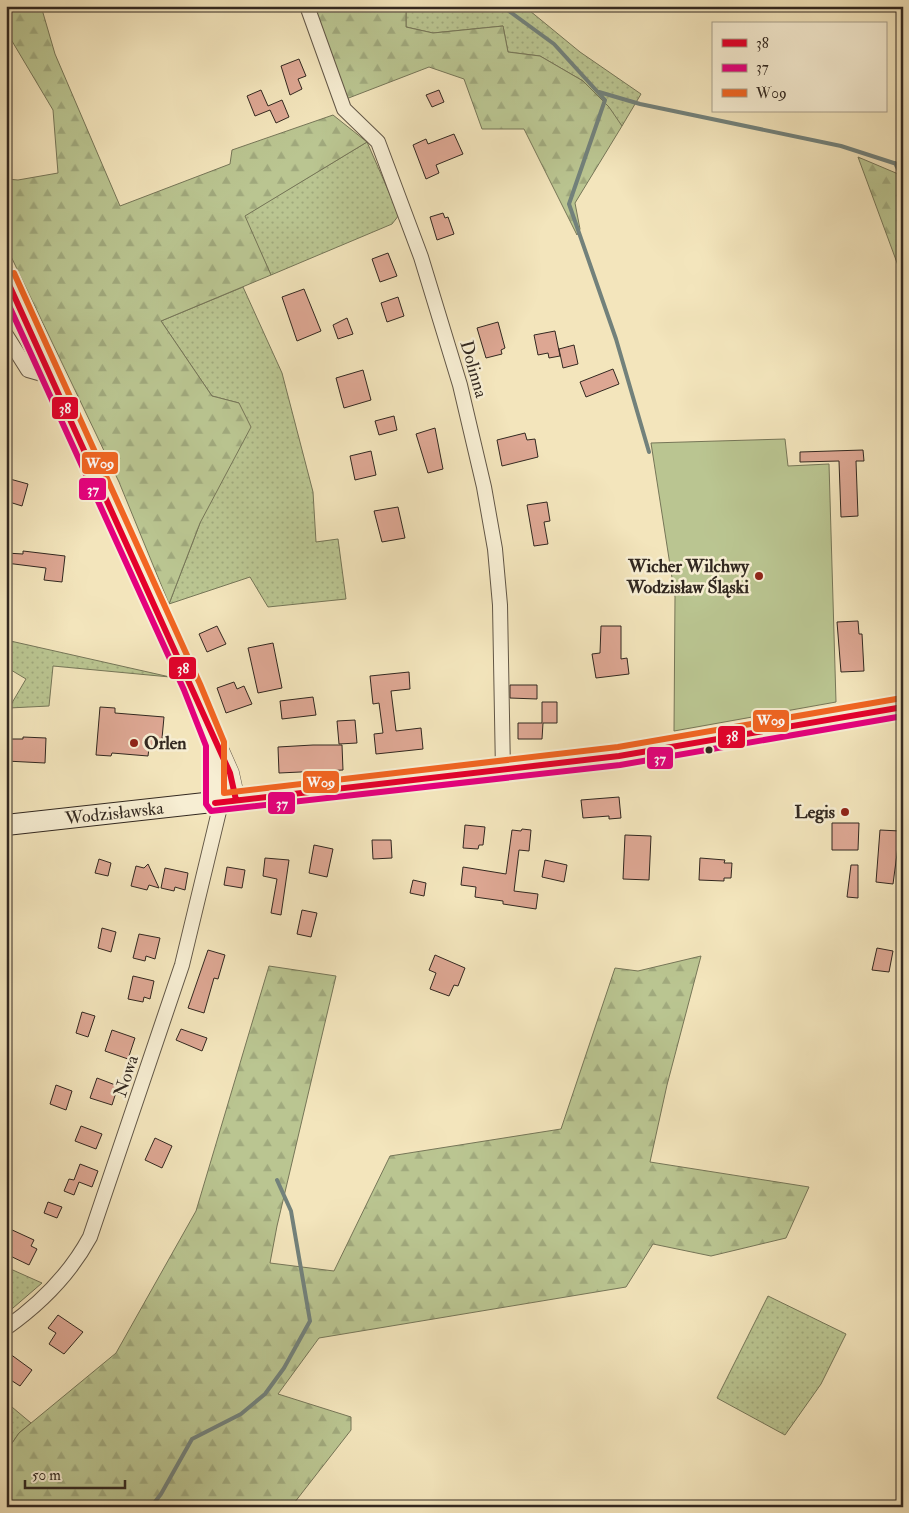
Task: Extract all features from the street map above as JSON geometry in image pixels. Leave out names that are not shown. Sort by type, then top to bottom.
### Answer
[{"type":"main road","name":"Wodzisławska","points":[[6,826],[503,771],[656,750],[903,707]]},
{"type":"street","name":"Dolinna","points":[[307,6],[344,109],[378,142],[421,257],[460,385],[484,487],[495,549],[500,605],[503,771]]},
{"type":"street","points":[[6,278],[192,687],[215,744],[224,802]]},
{"type":"street","points":[[6,335],[28,370],[42,374],[49,370]]},
{"type":"street","name":"Nowa","points":[[6,1328],[48,1294],[77,1261],[90,1238],[182,965],[224,802]]},
{"type":"green space","points":[[6,6],[41,6],[55,54],[120,206],[230,164],[232,150],[333,115],[367,142],[245,216],[271,275],[161,321],[212,396],[239,403],[251,427],[200,523],[169,604],[119,482],[6,246],[6,179],[18,180],[58,173],[53,110],[6,31]]},
{"type":"green space","points":[[311,6],[406,6],[406,27],[433,33],[503,26],[508,52],[540,56],[583,81],[609,107],[622,126],[575,203],[580,229],[577,235],[524,129],[482,129],[464,79],[429,67],[346,99]]},
{"type":"green space","points":[[406,6],[524,6],[580,52],[641,94],[622,126],[583,81],[540,56],[508,52],[503,26],[433,33],[406,27]]},
{"type":"green space","points":[[367,142],[399,215],[392,224],[271,275],[244,216]]},
{"type":"green space","points":[[858,157],[903,176],[903,279]]},
{"type":"green space","points":[[243,287],[282,373],[313,492],[316,542],[338,539],[346,599],[268,607],[250,577],[169,604],[200,523],[239,403],[212,396],[161,321]]},
{"type":"green space","name":"Wicher Wilchwy Wodzisław Śląski","points":[[785,439],[788,466],[829,464],[836,702],[674,731],[675,597],[651,443]]},
{"type":"green space","points":[[6,640],[170,677],[53,666],[49,706],[9,708],[26,679],[6,667]]},
{"type":"green space","points":[[701,956],[667,1085],[650,1162],[809,1187],[786,1238],[711,1256],[653,1244],[626,1287],[319,1338],[278,1394],[351,1417],[351,1430],[291,1507],[6,1507],[6,1452],[19,1433],[116,1353],[196,1211],[269,966],[336,976],[270,1263],[334,1271],[390,1156],[561,1129],[615,968],[638,971]]},
{"type":"green space","points":[[6,1267],[42,1283],[6,1314]]},
{"type":"green space","points":[[768,1296],[846,1334],[821,1384],[785,1435],[717,1398]]},
{"type":"green space","points":[[6,1402],[31,1423],[19,1433],[6,1452]]},
{"type":"building","points":[[299,59],[306,76],[298,79],[302,89],[290,95],[281,66]]},
{"type":"building","points":[[261,90],[268,106],[282,100],[289,117],[276,123],[270,110],[255,116],[247,96]]},
{"type":"building","points":[[439,90],[444,102],[432,107],[426,95]]},
{"type":"building","points":[[454,134],[463,154],[436,165],[439,173],[426,179],[413,145],[426,139],[428,144]]},
{"type":"building","points":[[443,213],[445,218],[448,217],[454,234],[437,240],[430,217]]},
{"type":"building","points":[[388,253],[397,276],[380,282],[372,259]]},
{"type":"building","points":[[304,289],[321,331],[297,341],[282,297]]},
{"type":"building","points":[[398,297],[404,316],[387,322],[381,303]]},
{"type":"building","points":[[347,318],[353,334],[338,339],[333,325]]},
{"type":"building","points":[[498,322],[505,348],[501,350],[502,354],[486,358],[477,328]]},
{"type":"building","points":[[555,331],[560,356],[549,358],[548,353],[538,355],[534,335]]},
{"type":"building","points":[[574,345],[578,364],[563,368],[559,349]]},
{"type":"building","points":[[613,369],[619,384],[586,397],[580,382]]},
{"type":"building","points":[[363,370],[371,400],[344,408],[336,378]]},
{"type":"building","points":[[394,416],[397,430],[379,435],[375,421]]},
{"type":"building","points":[[435,428],[443,469],[428,473],[416,434]]},
{"type":"building","points":[[525,433],[527,440],[535,439],[538,457],[502,466],[497,440]]},
{"type":"building","points":[[863,450],[864,461],[856,461],[858,516],[841,517],[839,461],[800,462],[800,452]]},
{"type":"building","points":[[371,451],[376,475],[355,480],[350,456]]},
{"type":"building","points":[[10,479],[28,484],[22,506],[6,501]]},
{"type":"building","points":[[547,502],[550,521],[544,522],[548,544],[534,546],[527,505]]},
{"type":"building","points":[[398,507],[405,538],[382,542],[374,511]]},
{"type":"building","points":[[23,551],[65,556],[62,582],[44,580],[46,568],[6,563],[6,553],[23,554]]},
{"type":"building","points":[[858,621],[859,634],[862,634],[864,671],[841,672],[837,622]]},
{"type":"building","points":[[217,626],[226,644],[207,652],[199,634]]},
{"type":"building","points":[[601,626],[621,626],[621,659],[627,658],[629,674],[596,678],[592,654],[600,653]]},
{"type":"building","points":[[273,643],[282,688],[258,693],[248,648]]},
{"type":"building","points":[[409,672],[410,689],[391,691],[396,731],[421,728],[423,749],[376,754],[374,734],[383,733],[379,703],[373,704],[370,676]]},
{"type":"building","points":[[234,682],[237,689],[244,686],[252,704],[226,713],[217,688]]},
{"type":"building","points":[[510,685],[537,685],[537,699],[510,698]]},
{"type":"building","points":[[313,697],[316,715],[282,719],[280,701]]},
{"type":"building","points":[[542,702],[557,702],[557,723],[543,723],[542,739],[518,739],[518,723],[542,723]]},
{"type":"building","points":[[100,707],[115,708],[115,713],[164,717],[161,749],[149,748],[148,756],[112,753],[111,756],[96,755]]},
{"type":"building","points":[[355,720],[357,743],[339,744],[337,721]]},
{"type":"building","points":[[23,737],[46,738],[45,763],[6,761],[6,739],[23,739]]},
{"type":"building","points":[[342,745],[343,770],[279,773],[278,747]]},
{"type":"building","points":[[619,797],[621,818],[609,819],[609,816],[583,818],[581,800]]},
{"type":"building","points":[[832,823],[859,823],[858,850],[832,850]]},
{"type":"building","points":[[465,825],[485,827],[483,845],[479,845],[478,849],[463,848]]},
{"type":"building","points":[[522,829],[531,830],[529,851],[519,850],[514,891],[538,894],[536,909],[475,897],[476,887],[461,885],[463,867],[506,874],[512,830],[521,831]]},
{"type":"building","points":[[880,830],[900,831],[893,884],[876,882]]},
{"type":"building","points":[[625,835],[651,836],[649,880],[623,879]]},
{"type":"building","points":[[372,840],[391,840],[392,858],[373,859]]},
{"type":"building","points":[[314,845],[333,849],[327,877],[309,873]]},
{"type":"building","points":[[265,858],[289,860],[281,915],[271,913],[277,879],[263,876]]},
{"type":"building","points":[[700,858],[725,860],[724,863],[732,863],[731,878],[724,878],[724,881],[699,880]]},
{"type":"building","points":[[99,859],[111,863],[108,876],[95,873]]},
{"type":"building","points":[[545,860],[567,865],[564,882],[542,877]]},
{"type":"building","points":[[148,864],[159,888],[149,885],[147,890],[131,886],[136,866],[144,868]]},
{"type":"building","points":[[851,865],[858,865],[858,898],[847,897]]},
{"type":"building","points":[[227,867],[245,870],[242,888],[224,885]]},
{"type":"building","points":[[165,868],[188,873],[185,890],[175,887],[174,891],[161,888]]},
{"type":"building","points":[[413,880],[426,883],[424,896],[410,893]]},
{"type":"building","points":[[302,910],[317,913],[311,937],[297,934]]},
{"type":"building","points":[[102,928],[116,932],[111,952],[98,948]]},
{"type":"building","points":[[139,934],[160,938],[155,959],[146,956],[145,961],[133,958]]},
{"type":"building","points":[[877,948],[893,951],[889,972],[872,970]]},
{"type":"building","points":[[208,950],[225,955],[218,979],[214,978],[204,1013],[188,1008]]},
{"type":"building","points":[[435,955],[465,968],[458,986],[454,985],[449,996],[430,989],[436,973],[429,970]]},
{"type":"building","points":[[133,976],[154,981],[150,999],[144,997],[143,1002],[128,999]]},
{"type":"building","points":[[82,1012],[95,1016],[88,1037],[76,1033]]},
{"type":"building","points":[[181,1029],[207,1038],[202,1051],[176,1040]]},
{"type":"building","points":[[112,1030],[135,1038],[128,1059],[105,1051]]},
{"type":"building","points":[[97,1078],[118,1086],[112,1105],[90,1098]]},
{"type":"building","points":[[56,1085],[72,1091],[66,1110],[50,1104]]},
{"type":"building","points":[[81,1126],[102,1134],[96,1149],[75,1141]]},
{"type":"building","points":[[155,1138],[172,1146],[162,1168],[145,1160]]},
{"type":"building","points":[[80,1164],[98,1171],[92,1187],[79,1182],[74,1195],[64,1191],[69,1179],[74,1180]]},
{"type":"building","points":[[48,1202],[62,1207],[57,1218],[44,1213]]},
{"type":"building","points":[[10,1229],[34,1240],[31,1246],[37,1249],[29,1265],[6,1254],[6,1237]]},
{"type":"building","points":[[58,1315],[83,1332],[64,1354],[49,1344],[56,1333],[48,1328]]},
{"type":"building","points":[[6,1351],[32,1370],[20,1386],[6,1377]]},
{"type":"waterway","points":[[502,6],[554,44],[605,100],[569,204],[616,339],[649,452]]},
{"type":"waterway","points":[[599,92],[640,104],[841,146],[903,166]]},
{"type":"waterway","points":[[895,163],[903,180]]},
{"type":"waterway","points":[[151,1507],[161,1494],[192,1439],[241,1414],[265,1394],[284,1368],[310,1321],[291,1211],[277,1180]]},
{"type":"transit line","name":"W09","points":[[14,273],[200,684],[224,742],[224,793],[618,747],[902,698]]},
{"type":"transit line","name":"38","points":[[6,278],[230,773],[236,800]]},
{"type":"transit line","name":"37","points":[[6,299],[184,690],[206,746],[206,804],[211,811],[620,765],[903,716]]},
{"type":"transit line","name":"38","points":[[215,803],[619,756],[903,707]]},
{"type":"place","name":"Wicher Wilchwy Wodzisław Śląski","points":[[759,576]]},
{"type":"place","name":"Orlen","points":[[134,743]]},
{"type":"place","name":"Legis","points":[[845,812]]}]
